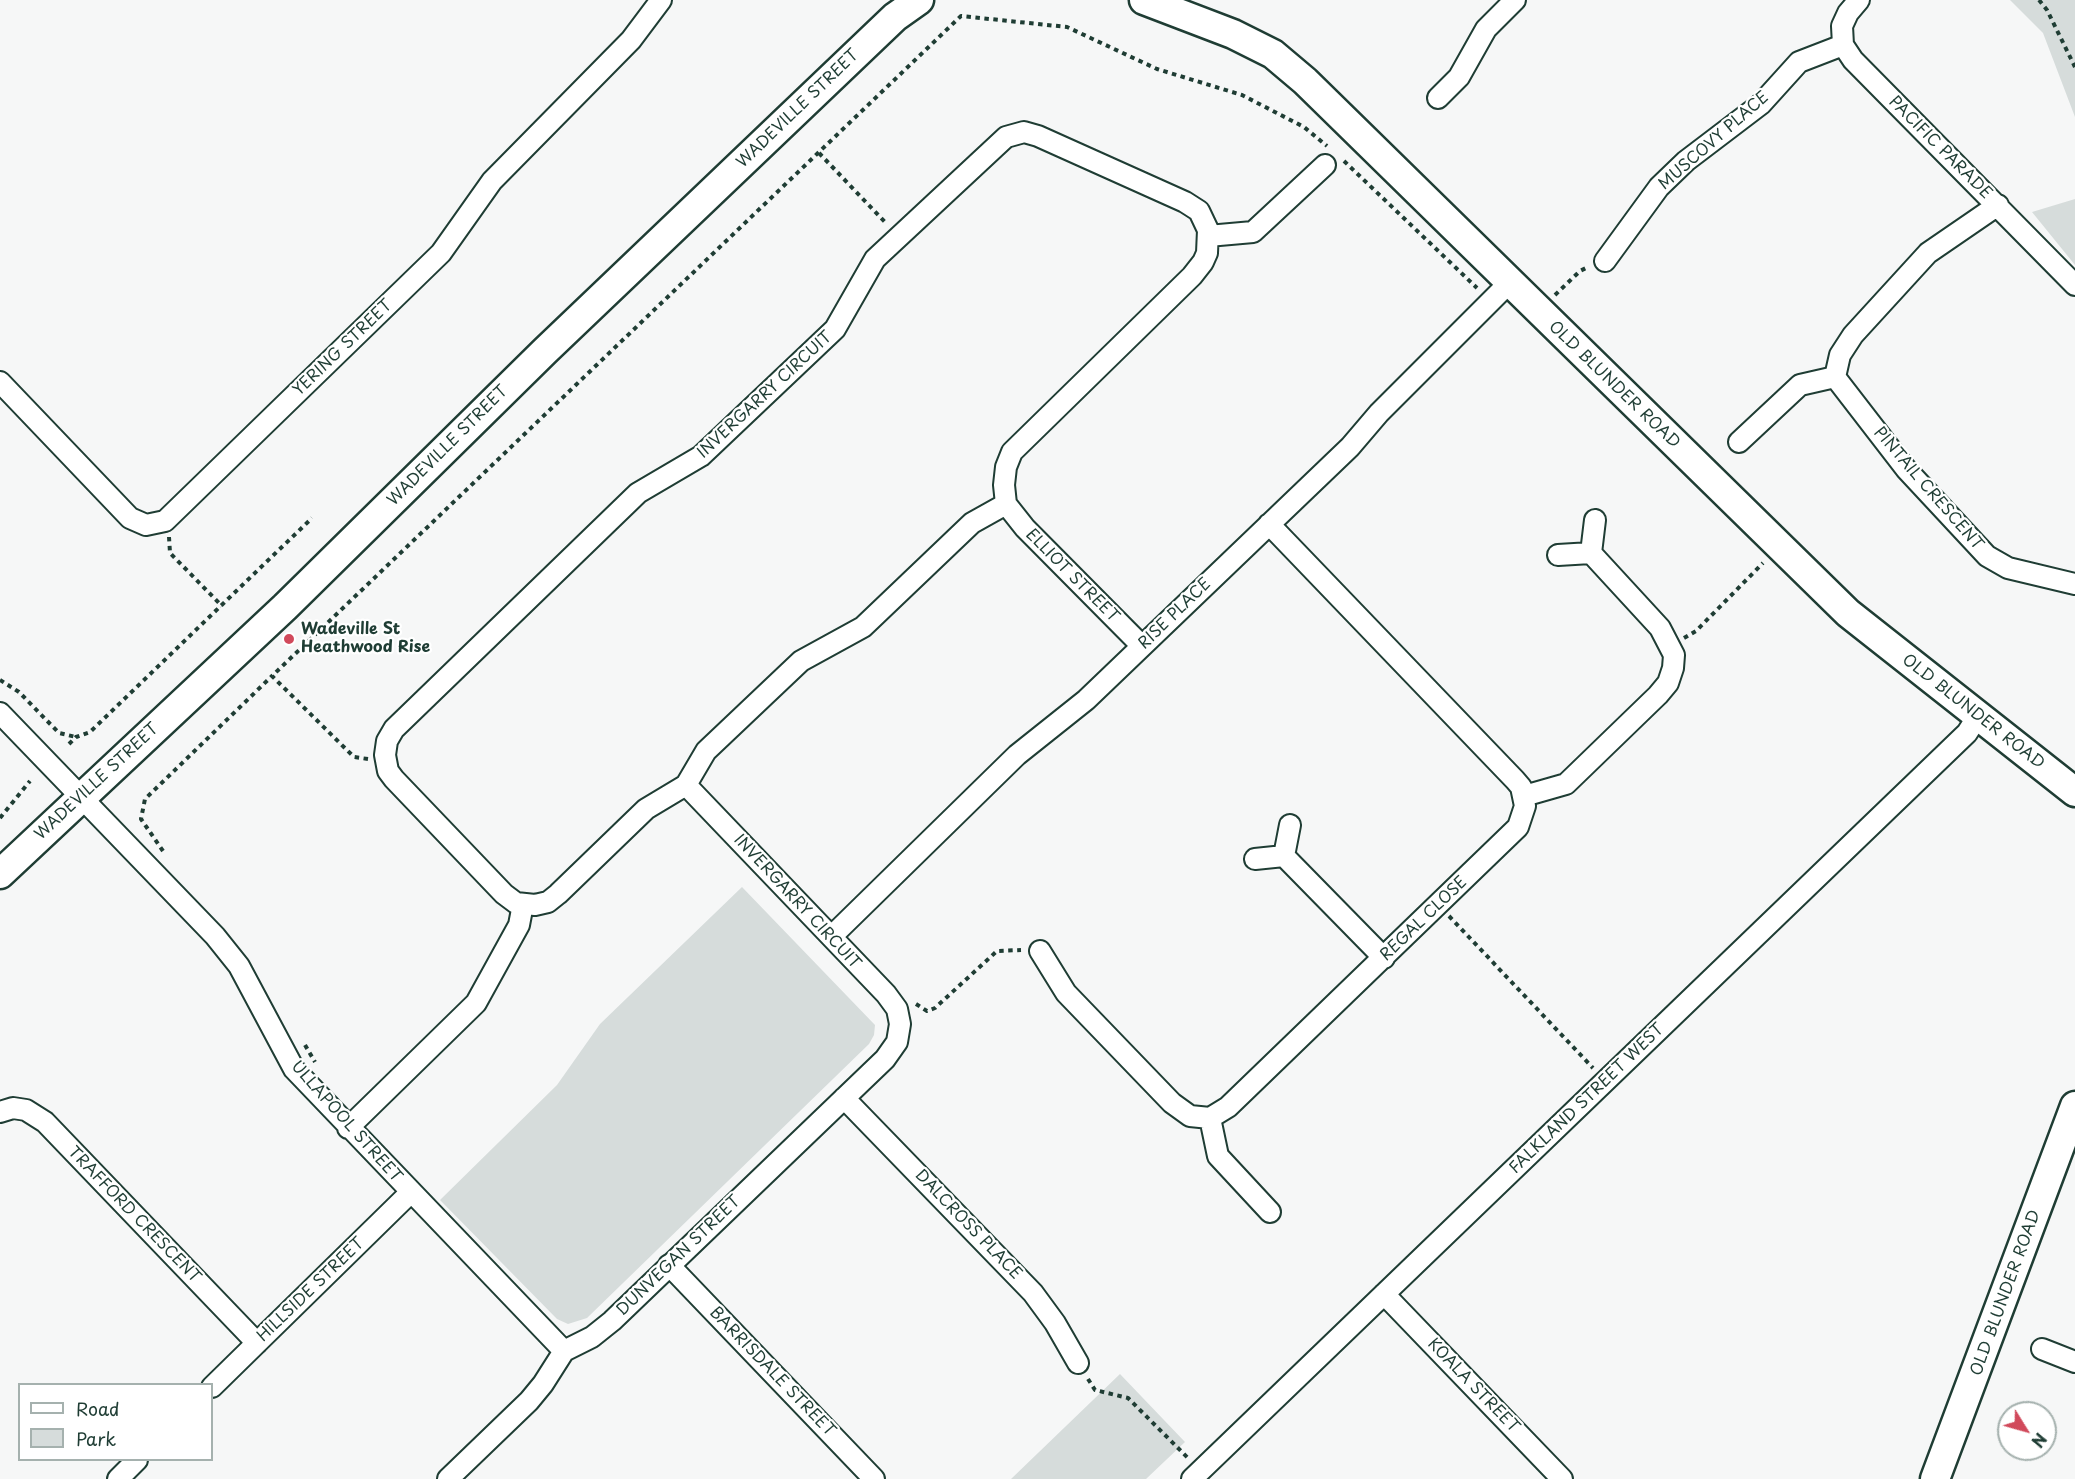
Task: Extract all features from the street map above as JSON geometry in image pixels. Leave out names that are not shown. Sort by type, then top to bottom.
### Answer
[{"type":"main road","name":"WADEVILLE STREET","points":[[0,874],[80,796],[285,607],[545,351],[901,8],[919,0]]},
{"type":"main road","name":"OLD BLUNDER ROAD","points":[[1144,0],[1233,34],[1273,54],[1305,81],[1500,291],[1538,311],[1848,613],[2075,792]]},
{"type":"main road","name":"OLD BLUNDER ROAD","points":[[1935,1479],[2075,1106]]},
{"type":"street","name":"YERING STREET","points":[[158,524],[165,521],[441,253],[492,181],[631,40],[661,0]]},
{"type":"street","points":[[1438,98],[1459,77],[1486,29],[1515,0]]},
{"type":"street","points":[[1843,45],[1842,26],[1848,13],[1859,0]]},
{"type":"street","name":"PACIFIC PARADE","points":[[1843,45],[1861,68],[2075,285]]},
{"type":"street","name":"MUSCOVY PLACE","points":[[1605,261],[1659,187],[1686,161],[1761,104],[1799,62],[1843,45]]},
{"type":"street","name":"INVERGARRY CIRCUIT","points":[[386,763],[387,741],[402,720],[638,493],[701,456],[835,329],[875,259],[1006,137],[1024,132],[1038,136],[1185,202],[1204,219],[1208,236]]},
{"type":"street","points":[[386,763],[394,779],[504,894],[516,903],[534,905],[548,902],[646,809],[686,785],[706,751],[801,661],[863,627],[972,523],[1006,504],[1006,467],[1012,452],[1192,276],[1203,262],[1208,236],[1253,232],[1332,157]]},
{"type":"street","points":[[1739,442],[1800,385],[1835,377],[1840,356],[1853,335],[1928,253],[1998,205]]},
{"type":"street","name":"RISE PLACE","points":[[832,936],[1017,754],[1086,700],[1350,447],[1378,413],[1500,291]]},
{"type":"street","name":"PINTAIL CRESCENT","points":[[1835,377],[1906,469],[1987,556],[2008,568],[2075,584]]},
{"type":"street","points":[[0,382],[130,518],[146,525],[158,524]]},
{"type":"street","name":"ELLIOT STREET","points":[[1006,504],[1025,528],[1142,646]]},
{"type":"street","points":[[1269,524],[1515,780],[1524,796],[1566,784],[1658,695],[1668,683],[1673,668],[1674,655],[1660,628],[1591,553],[1595,520]]},
{"type":"street","points":[[1558,555],[1591,553]]},
{"type":"street","name":"ULLAPOOL STREET","points":[[0,712],[215,936],[239,966],[294,1069],[564,1351]]},
{"type":"street","name":"FALKLAND STREET WEST","points":[[1196,1475],[1967,733],[1978,716]]},
{"type":"street","name":"INVERGARRY CIRCUIT","points":[[686,785],[886,994],[897,1009],[900,1024]]},
{"type":"street","name":"REGAL CLOSE","points":[[1210,1118],[1228,1107],[1518,827],[1523,817],[1524,796]]},
{"type":"street","points":[[1284,856],[1290,825]]},
{"type":"street","points":[[1256,859],[1284,856]]},
{"type":"street","points":[[1284,856],[1384,958]]},
{"type":"street","points":[[348,1128],[476,1003],[519,925],[523,904]]},
{"type":"street","points":[[1040,951],[1066,993],[1172,1103],[1190,1116],[1210,1118],[1218,1156],[1270,1212]]},
{"type":"street","name":"DUNVEGAN STREET","points":[[564,1351],[592,1337],[606,1326],[885,1059],[897,1042],[900,1024]]},
{"type":"street","name":"DALCROSS PLACE","points":[[844,1098],[1033,1293],[1055,1323],[1078,1363]]},
{"type":"street","name":"TRAFFORD CRESCENT","points":[[0,1112],[13,1108],[26,1110],[45,1122],[257,1343]]},
{"type":"street","name":"HILLSIDE STREET","points":[[213,1386],[411,1192]]},
{"type":"street","name":"BARRISDALE STREET","points":[[669,1265],[862,1475]]},
{"type":"street","name":"KOALA STREET","points":[[1384,1294],[1562,1479]]},
{"type":"street","points":[[2042,1349],[2075,1362]]},
{"type":"street","points":[[448,1479],[529,1401],[564,1351]]},
{"type":"street","points":[[117,1479],[136,1461]]},
{"type":"path","points":[[2039,0],[2047,10],[2075,67]]},
{"type":"path","points":[[166,856],[141,819],[145,799],[961,16],[1067,27],[1157,69],[1242,95],[1304,127],[1332,157],[1500,291]]},
{"type":"path","points":[[819,153],[899,237]]},
{"type":"path","points":[[1538,311],[1580,270],[1605,261]]},
{"type":"path","points":[[69,744],[76,737],[90,732],[312,518]]},
{"type":"path","points":[[158,524],[169,536],[170,553],[222,606]]},
{"type":"path","points":[[1670,645],[1696,631],[1780,547]]},
{"type":"path","points":[[272,676],[354,757],[386,763]]},
{"type":"path","points":[[0,680],[19,692],[59,733],[76,737]]},
{"type":"path","points":[[0,818],[30,781]]},
{"type":"path","points":[[1439,905],[1606,1082]]},
{"type":"path","points":[[914,1001],[927,1011],[935,1008],[997,951],[1040,951]]},
{"type":"path","points":[[304,1042],[316,1063]]},
{"type":"path","points":[[1078,1363],[1095,1389],[1128,1398],[1143,1410],[1196,1475]]},
{"type":"green space","points":[[2010,0],[2075,0],[2075,117],[2043,33]]},
{"type":"green space","points":[[2075,199],[2075,265],[2032,212]]},
{"type":"green space","points":[[742,887],[875,1025],[874,1035],[869,1044],[587,1318],[568,1324],[557,1319],[440,1200],[557,1085],[600,1024]]},
{"type":"green space","points":[[1120,1374],[1185,1442],[1146,1479],[1011,1479]]},
{"type":"place","name":"Wadeville St Heathwood Rise","points":[[289,639]]}]
